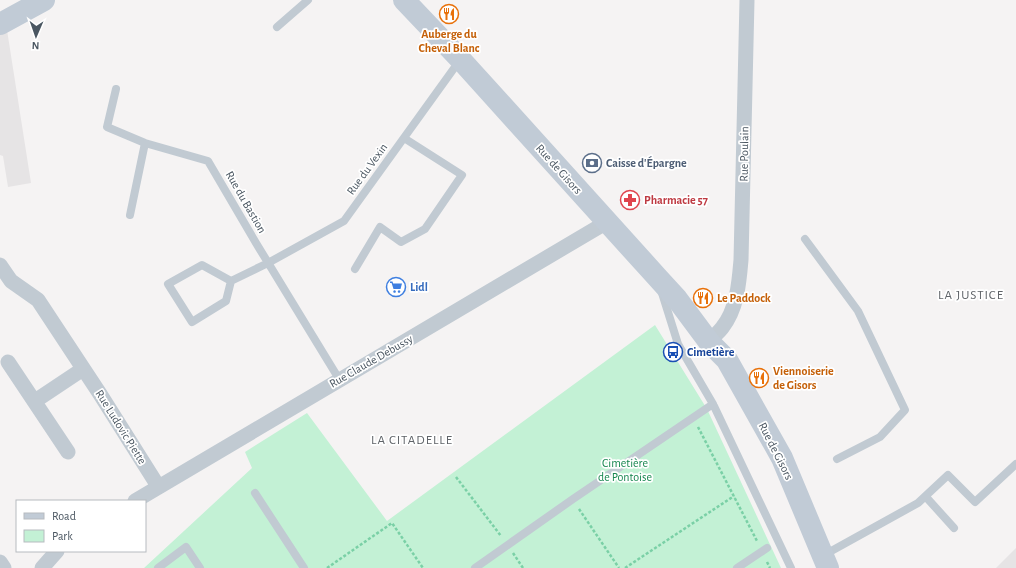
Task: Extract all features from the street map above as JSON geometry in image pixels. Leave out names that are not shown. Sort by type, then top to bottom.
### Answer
[{"type":"main road","points":[[0,24],[44,0]]},
{"type":"main road","name":"Rue de Gisors","points":[[404,0],[461,60],[608,222],[677,299],[709,342],[727,360],[782,458],[797,480],[822,564]]},
{"type":"main road","name":"Rue de Gisors","points":[[709,342],[822,564]]},
{"type":"street","name":"Rue Poulain","points":[[709,342],[723,327],[733,307],[738,288],[741,260],[747,0]]},
{"type":"street","name":"Rue Claude Debussy","points":[[137,500],[339,379],[608,222]]},
{"type":"street","name":"Rue Ludovic Piette","points":[[0,265],[11,281],[38,300],[158,486]]},
{"type":"street","points":[[8,362],[68,452]]},
{"type":"street","points":[[35,401],[83,369]]},
{"type":"street","points":[[42,568],[56,552]]},
{"type":"street","points":[[0,562],[4,568]]},
{"type":"lane","points":[[277,27],[308,0]]},
{"type":"lane","name":"Rue du Vexin","points":[[231,280],[268,263],[344,221],[461,60]]},
{"type":"lane","name":"Rue du Bastion","points":[[116,90],[107,127],[145,143],[208,160],[268,263],[339,379]]},
{"type":"lane","points":[[355,269],[380,227],[401,242],[425,229],[462,175],[404,138]]},
{"type":"lane","points":[[130,214],[145,143]]},
{"type":"lane","points":[[804,240],[858,311],[905,410],[880,437],[837,459]]},
{"type":"lane","points":[[202,265],[231,280],[226,301],[192,322],[168,284],[202,265]]},
{"type":"lane","points":[[657,277],[678,344],[713,404],[790,568]]},
{"type":"lane","points":[[475,568],[507,544],[713,404]]},
{"type":"lane","points":[[822,564],[918,503],[948,475],[975,502],[1016,464]]},
{"type":"lane","points":[[255,493],[304,568]]},
{"type":"lane","points":[[926,497],[954,528]]},
{"type":"lane","points":[[158,568],[186,547],[200,568]]},
{"type":"lane","points":[[737,568],[765,550]]},
{"type":"path","points":[[694,417],[734,496],[765,550],[770,568]]},
{"type":"path","points":[[456,477],[507,544],[523,568]]},
{"type":"path","points":[[625,568],[734,496]]},
{"type":"path","points":[[573,499],[619,568]]},
{"type":"path","points":[[327,568],[392,523],[423,568]]},
{"type":"shaded area","points":[[7,30],[31,183],[8,187],[3,156],[0,155],[0,34]]},
{"type":"shaded area","points":[[1016,548],[1016,568],[996,568]]},
{"type":"green space","name":"Cimetière de Pontoise","points":[[655,325],[707,409],[781,568],[144,568],[252,468],[245,452],[307,413],[387,521]]},
{"type":"place","name":"Auberge du Cheval Blanc","points":[[449,14]]},
{"type":"place","name":"Caisse d'Épargne","points":[[592,163]]},
{"type":"place","name":"Pharmacie 57","points":[[630,200]]},
{"type":"place","name":"Lidl","points":[[396,287]]},
{"type":"place","name":"Le Paddock","points":[[703,298]]},
{"type":"place","name":"Cimetière","points":[[673,352]]},
{"type":"place","name":"Viennoiserie de Gisors","points":[[759,378]]},
{"type":"district","name":"LA JUSTICE","points":[[971,295]]},
{"type":"district","name":"LA CITADELLE","points":[[412,440]]}]
